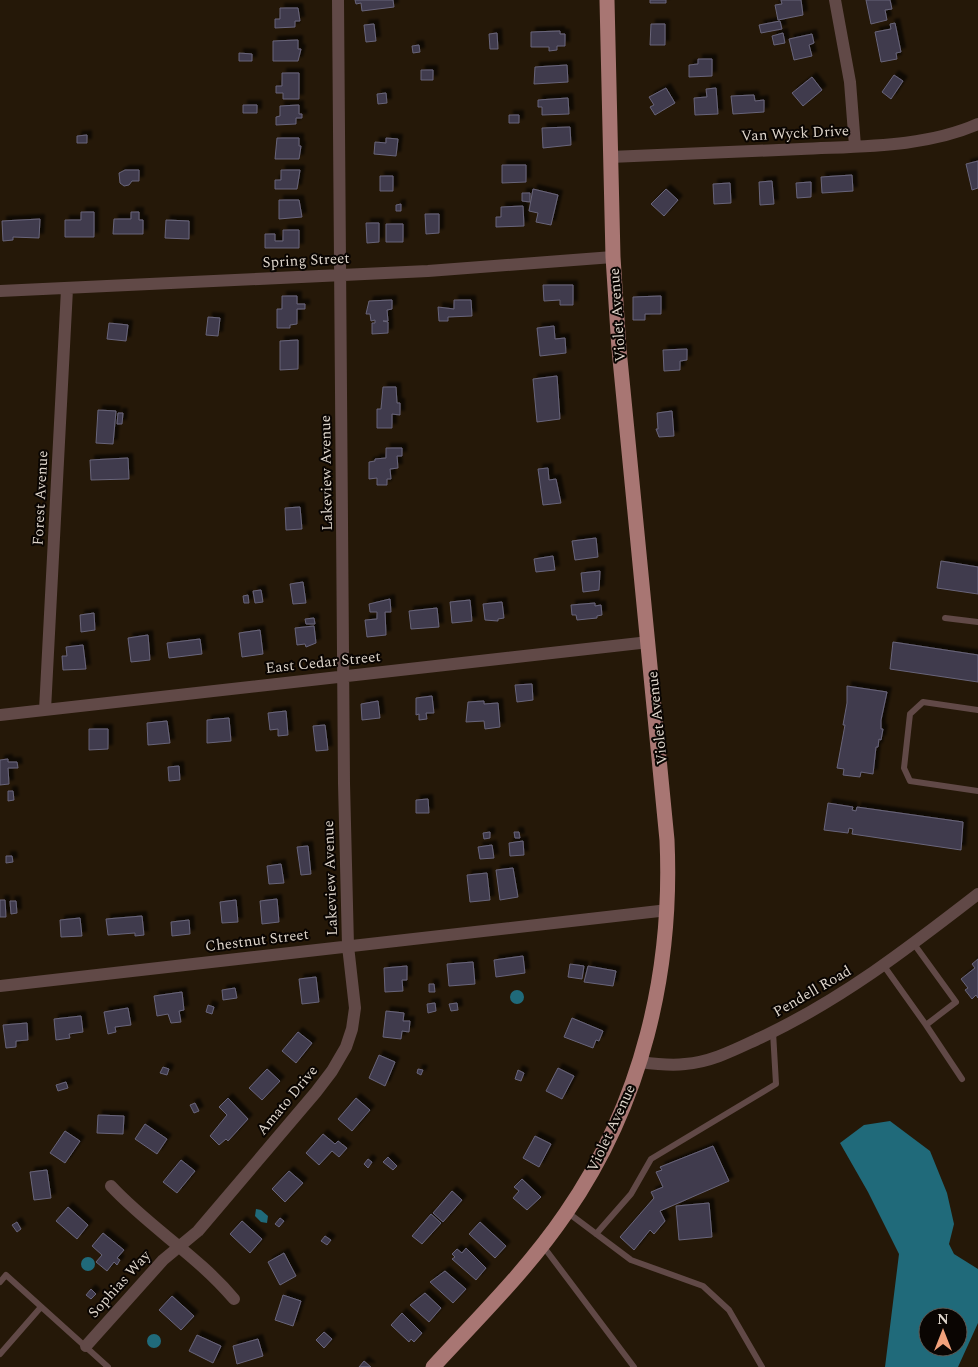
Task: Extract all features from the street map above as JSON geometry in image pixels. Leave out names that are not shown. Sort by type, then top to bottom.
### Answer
[{"type":"main road","name":"Violet Avenue","points":[[433,1367],[542,1245],[567,1212],[607,1143],[640,1062],[658,986],[668,910],[668,840],[620,358],[613,257],[607,0]]},
{"type":"street","name":"Lakeview Avenue","points":[[338,0],[344,783],[348,946]]},
{"type":"street","points":[[835,0],[850,82],[855,146]]},
{"type":"street","name":"Van Wyck Drive","points":[[610,157],[855,146],[927,140],[960,132],[978,124]]},
{"type":"street","name":"Spring Street","points":[[0,291],[340,275],[613,257]]},
{"type":"street","name":"Forest Avenue","points":[[45,710],[67,289]]},
{"type":"street","name":"East Cedar Street","points":[[0,715],[649,642]]},
{"type":"street","name":"Pendell Road","points":[[640,1062],[676,1065],[702,1061],[773,1032],[838,997],[914,944],[978,894]]},
{"type":"street","name":"Chestnut Street","points":[[0,986],[668,910]]},
{"type":"street","name":"Amato Drive","points":[[179,1247],[198,1231],[332,1071],[346,1047],[352,1029],[355,1008],[348,946]]},
{"type":"street","points":[[111,1186],[137,1212],[212,1275],[234,1299]]},
{"type":"street","name":"Sophias Way","points":[[86,1346],[163,1260],[179,1247]]},
{"type":"lane","points":[[945,618],[978,622]]},
{"type":"lane","points":[[978,710],[923,702],[910,714],[904,768],[910,781],[978,791]]},
{"type":"lane","points":[[914,944],[956,1002],[926,1025]]},
{"type":"lane","points":[[884,966],[962,1079]]},
{"type":"lane","points":[[596,1234],[631,1194],[651,1159],[776,1084],[773,1032]]},
{"type":"lane","points":[[567,1212],[631,1260],[703,1286],[729,1310],[762,1367]]},
{"type":"lane","points":[[542,1245],[634,1367]]},
{"type":"lane","points":[[0,1282],[6,1275],[108,1367]]},
{"type":"lane","points":[[0,1354],[41,1307]]},
{"type":"water","points":[[514,990],[520,990],[524,997],[520,1004],[514,1004],[510,1000],[510,994]]},
{"type":"water","points":[[890,1121],[930,1151],[947,1193],[954,1224],[949,1244],[954,1254],[978,1269],[978,1323],[968,1345],[968,1307],[918,1307],[918,1357],[963,1357],[958,1367],[885,1367],[899,1254],[868,1192],[840,1143],[864,1125]]},
{"type":"water","points":[[256,1209],[261,1210],[268,1216],[267,1223],[261,1222],[255,1216]]},
{"type":"water","points":[[85,1257],[91,1257],[95,1264],[91,1271],[85,1271],[81,1267],[81,1261]]},
{"type":"water","points":[[154,1334],[159,1336],[161,1341],[159,1346],[154,1348],[149,1346],[147,1341],[149,1336]]},
{"type":"building","points":[[355,0],[393,0],[394,7],[362,11],[361,3],[356,4]]},
{"type":"building","points":[[650,0],[666,0],[666,3],[650,3]]},
{"type":"building","points":[[781,0],[801,0],[803,15],[778,20],[775,5],[782,4]]},
{"type":"building","points":[[866,0],[890,0],[892,9],[885,10],[887,20],[871,24]]},
{"type":"building","points":[[280,8],[298,8],[300,21],[295,21],[295,27],[275,28],[275,19],[280,19]]},
{"type":"building","points":[[780,21],[782,29],[761,33],[759,25]]},
{"type":"building","points":[[895,23],[901,52],[896,53],[897,59],[881,62],[875,32],[891,29],[890,24]]},
{"type":"building","points":[[374,24],[376,41],[366,42],[364,25]]},
{"type":"building","points":[[651,24],[665,24],[665,45],[650,45]]},
{"type":"building","points":[[560,31],[560,34],[565,34],[565,46],[557,46],[557,50],[549,51],[549,47],[531,47],[531,32]]},
{"type":"building","points":[[497,33],[498,49],[490,49],[489,34]]},
{"type":"building","points":[[783,33],[785,43],[774,45],[772,36]]},
{"type":"building","points":[[812,34],[814,43],[809,45],[812,56],[794,60],[789,39]]},
{"type":"building","points":[[298,40],[298,49],[301,49],[298,61],[273,61],[273,41]]},
{"type":"building","points":[[419,45],[420,52],[413,53],[412,46]]},
{"type":"building","points":[[239,53],[252,54],[252,61],[239,61]]},
{"type":"building","points":[[698,59],[712,59],[712,76],[689,77],[689,65],[698,64]]},
{"type":"building","points":[[567,65],[568,82],[534,84],[535,67]]},
{"type":"building","points":[[421,70],[433,70],[433,80],[421,80]]},
{"type":"building","points":[[282,73],[299,73],[299,99],[283,99],[283,93],[276,93],[276,86],[282,86]]},
{"type":"building","points":[[894,75],[903,81],[891,99],[882,92]]},
{"type":"building","points":[[812,77],[822,90],[803,106],[792,93]]},
{"type":"building","points":[[666,88],[675,103],[655,115],[650,107],[654,105],[649,97]]},
{"type":"building","points":[[716,88],[718,114],[695,115],[694,98],[707,97],[706,89]]},
{"type":"building","points":[[386,93],[387,103],[378,104],[377,94]]},
{"type":"building","points":[[754,95],[755,101],[764,100],[764,112],[733,114],[731,96]]},
{"type":"building","points":[[568,98],[569,114],[542,115],[542,107],[538,107],[538,100]]},
{"type":"building","points":[[243,105],[257,105],[257,113],[243,113]]},
{"type":"building","points":[[299,105],[299,114],[302,114],[302,118],[296,118],[296,124],[276,125],[276,117],[280,116],[280,106]]},
{"type":"building","points":[[509,115],[519,115],[519,123],[509,123]]},
{"type":"building","points":[[570,127],[571,145],[543,148],[542,128]]},
{"type":"building","points":[[87,135],[87,143],[77,143],[77,136]]},
{"type":"building","points":[[277,138],[299,138],[299,146],[301,146],[299,159],[275,159]]},
{"type":"building","points":[[386,138],[398,139],[396,156],[374,154],[375,142],[386,143]]},
{"type":"building","points":[[978,161],[978,188],[972,190],[966,164]]},
{"type":"building","points":[[502,165],[526,165],[526,182],[502,183]]},
{"type":"building","points":[[125,170],[139,170],[139,181],[132,181],[129,185],[124,186],[120,183],[119,173]]},
{"type":"building","points":[[281,170],[300,170],[297,189],[275,189],[275,180],[281,180]]},
{"type":"building","points":[[852,175],[853,191],[822,193],[821,177]]},
{"type":"building","points":[[380,176],[393,176],[393,191],[380,191]]},
{"type":"building","points":[[772,181],[774,204],[760,205],[759,182]]},
{"type":"building","points":[[811,182],[811,197],[797,198],[796,183]]},
{"type":"building","points":[[730,183],[731,203],[714,204],[713,184]]},
{"type":"building","points":[[533,189],[558,195],[551,225],[536,222],[538,213],[529,211]]},
{"type":"building","points":[[666,189],[678,200],[664,216],[651,204]]},
{"type":"building","points":[[522,193],[530,193],[530,202],[522,201]]},
{"type":"building","points":[[279,200],[299,200],[302,217],[279,219]]},
{"type":"building","points":[[401,204],[401,211],[396,211],[396,205]]},
{"type":"building","points":[[523,206],[524,226],[496,227],[496,217],[501,217],[501,207]]},
{"type":"building","points":[[81,212],[94,212],[94,237],[65,237],[65,220],[81,220]]},
{"type":"building","points":[[131,212],[139,212],[139,220],[143,220],[143,234],[113,234],[114,219],[131,219]]},
{"type":"building","points":[[425,214],[439,214],[439,233],[426,234]]},
{"type":"building","points":[[40,219],[39,238],[13,237],[13,240],[3,241],[2,221]]},
{"type":"building","points":[[166,220],[189,221],[189,239],[165,238]]},
{"type":"building","points":[[366,223],[379,223],[379,242],[367,243]]},
{"type":"building","points":[[386,224],[403,224],[403,242],[386,242]]},
{"type":"building","points":[[283,230],[299,230],[299,248],[265,248],[265,234],[275,234],[275,241],[283,241]]},
{"type":"building","points":[[543,285],[573,285],[573,305],[560,305],[560,300],[544,301]]},
{"type":"building","points":[[282,296],[297,296],[297,304],[305,304],[305,309],[297,309],[297,324],[290,325],[290,328],[277,328],[277,309],[282,309]]},
{"type":"building","points":[[661,296],[661,314],[645,314],[645,320],[633,320],[633,297]]},
{"type":"building","points":[[392,300],[392,309],[387,310],[388,321],[383,321],[388,322],[388,333],[372,334],[372,323],[375,323],[375,320],[371,321],[370,314],[366,314],[369,301]]},
{"type":"building","points":[[454,300],[471,300],[472,316],[448,317],[448,321],[439,321],[438,307],[454,309]]},
{"type":"building","points":[[208,317],[220,318],[218,336],[206,335]]},
{"type":"building","points":[[109,323],[128,325],[126,341],[107,339]]},
{"type":"building","points":[[554,326],[555,339],[565,338],[566,353],[540,356],[537,328]]},
{"type":"building","points":[[298,340],[298,369],[280,370],[280,341]]},
{"type":"building","points":[[687,349],[687,360],[680,361],[680,370],[664,371],[663,350]]},
{"type":"building","points":[[557,376],[560,419],[537,422],[533,379]]},
{"type":"building","points":[[383,387],[396,387],[397,403],[400,403],[400,415],[392,414],[392,428],[377,428],[377,409],[381,409]]},
{"type":"building","points":[[98,410],[116,411],[113,444],[96,443]]},
{"type":"building","points":[[672,411],[674,436],[659,437],[656,429],[658,429],[657,413]]},
{"type":"building","points":[[118,413],[123,413],[122,424],[117,424]]},
{"type":"building","points":[[386,448],[402,448],[402,456],[397,456],[398,468],[390,469],[391,479],[387,479],[387,485],[377,485],[377,478],[369,479],[369,462],[375,461],[375,459],[386,458]]},
{"type":"building","points":[[128,458],[129,479],[91,480],[90,460]]},
{"type":"building","points":[[548,468],[549,480],[556,479],[561,503],[543,505],[538,469]]},
{"type":"building","points":[[300,507],[302,529],[286,530],[285,508]]},
{"type":"building","points":[[596,538],[598,557],[575,560],[572,541]]},
{"type":"building","points":[[553,556],[555,570],[536,572],[534,559]]},
{"type":"building","points":[[941,561],[978,567],[978,594],[937,588]]},
{"type":"building","points":[[600,571],[599,590],[583,592],[581,573]]},
{"type":"building","points":[[303,582],[306,603],[293,604],[290,584]]},
{"type":"building","points":[[261,590],[263,602],[255,603],[253,591]]},
{"type":"building","points":[[248,595],[249,603],[244,603],[243,596]]},
{"type":"building","points":[[390,599],[391,612],[385,612],[386,635],[367,637],[365,620],[377,619],[377,612],[370,612],[369,604]]},
{"type":"building","points":[[470,600],[472,621],[452,623],[450,602]]},
{"type":"building","points":[[502,602],[504,618],[498,619],[498,621],[485,620],[483,604]]},
{"type":"building","points":[[595,603],[595,606],[601,605],[602,615],[597,616],[597,618],[577,620],[576,615],[572,615],[571,605]]},
{"type":"building","points":[[437,608],[439,627],[411,629],[409,611]]},
{"type":"building","points":[[94,613],[95,630],[81,632],[80,615]]},
{"type":"building","points":[[314,618],[315,624],[306,624],[305,619]]},
{"type":"building","points":[[314,626],[316,643],[306,647],[305,644],[297,645],[295,628]]},
{"type":"building","points":[[260,630],[263,654],[242,657],[239,633]]},
{"type":"building","points":[[148,635],[150,660],[131,662],[128,638]]},
{"type":"building","points":[[200,639],[202,654],[169,658],[167,643]]},
{"type":"building","points":[[893,642],[978,655],[978,682],[890,669]]},
{"type":"building","points":[[83,645],[86,669],[63,670],[62,656],[67,656],[66,647]]},
{"type":"building","points":[[532,684],[533,700],[517,702],[515,685]]},
{"type":"building","points":[[847,686],[887,692],[881,720],[881,729],[883,729],[881,740],[879,739],[878,747],[876,747],[873,774],[861,772],[860,777],[843,775],[844,769],[837,768],[845,725],[843,725],[847,703]]},
{"type":"building","points":[[432,696],[434,713],[426,713],[427,719],[419,720],[419,714],[416,715],[416,698]]},
{"type":"building","points":[[378,701],[380,718],[362,720],[361,704]]},
{"type":"building","points":[[484,701],[484,704],[498,703],[500,727],[485,729],[484,721],[466,722],[468,702]]},
{"type":"building","points":[[286,711],[288,735],[278,736],[278,729],[270,730],[268,713]]},
{"type":"building","points":[[229,718],[231,741],[207,743],[207,720]]},
{"type":"building","points":[[167,721],[170,743],[148,745],[147,723]]},
{"type":"building","points":[[325,725],[328,750],[316,751],[313,726]]},
{"type":"building","points":[[89,729],[108,729],[108,749],[89,750]]},
{"type":"building","points":[[8,759],[8,762],[17,762],[18,768],[8,768],[9,784],[0,785],[0,760]]},
{"type":"building","points":[[179,766],[180,780],[169,781],[168,767]]},
{"type":"building","points":[[8,791],[13,791],[14,800],[8,801]]},
{"type":"building","points":[[428,799],[429,813],[416,813],[416,800]]},
{"type":"building","points":[[828,803],[853,807],[852,810],[856,811],[857,807],[963,822],[961,850],[852,834],[853,829],[849,828],[848,833],[824,830]]},
{"type":"building","points":[[490,832],[490,838],[484,839],[483,833]]},
{"type":"building","points":[[514,832],[519,832],[520,838],[515,838]]},
{"type":"building","points":[[523,841],[524,855],[510,856],[509,843]]},
{"type":"building","points":[[492,845],[494,858],[480,859],[478,847]]},
{"type":"building","points":[[308,846],[311,874],[301,875],[297,847]]},
{"type":"building","points":[[6,856],[12,856],[13,862],[6,863]]},
{"type":"building","points":[[281,864],[284,883],[269,884],[267,866]]},
{"type":"building","points":[[513,868],[518,897],[500,900],[496,870]]},
{"type":"building","points":[[487,873],[490,900],[470,902],[467,875]]},
{"type":"building","points":[[277,899],[279,922],[262,924],[260,901]]},
{"type":"building","points":[[0,900],[5,900],[6,917],[0,917]]},
{"type":"building","points":[[236,900],[238,922],[222,923],[220,902]]},
{"type":"building","points":[[10,901],[16,901],[17,913],[11,914]]},
{"type":"building","points":[[142,916],[144,935],[135,936],[135,933],[108,935],[106,919]]},
{"type":"building","points":[[80,918],[82,936],[61,937],[60,920]]},
{"type":"building","points":[[189,920],[190,934],[172,936],[171,922]]},
{"type":"building","points":[[523,956],[525,973],[496,977],[494,960]]},
{"type":"building","points":[[978,959],[978,998],[976,995],[972,999],[965,990],[968,988],[961,979],[975,968],[972,964]]},
{"type":"building","points":[[473,962],[475,984],[449,986],[447,964]]},
{"type":"building","points":[[570,964],[584,966],[582,979],[568,977]]},
{"type":"building","points":[[407,966],[407,980],[402,980],[403,991],[385,992],[384,968]]},
{"type":"building","points":[[588,966],[616,971],[613,986],[584,982]]},
{"type":"building","points":[[316,977],[319,1002],[302,1004],[299,979]]},
{"type":"building","points":[[429,984],[434,984],[435,992],[429,992]]},
{"type":"building","points":[[235,988],[237,998],[223,1000],[222,990]]},
{"type":"building","points":[[182,992],[184,1010],[179,1011],[181,1022],[171,1023],[168,1014],[157,1016],[154,996]]},
{"type":"building","points":[[435,1003],[436,1011],[428,1013],[427,1004]]},
{"type":"building","points":[[457,1003],[458,1010],[451,1011],[449,1004]]},
{"type":"building","points":[[208,1005],[214,1007],[212,1014],[206,1012]]},
{"type":"building","points":[[128,1008],[131,1025],[115,1027],[116,1032],[108,1034],[104,1012]]},
{"type":"building","points":[[386,1011],[404,1013],[403,1021],[410,1021],[409,1032],[402,1031],[401,1039],[383,1037]]},
{"type":"building","points":[[81,1016],[83,1032],[69,1034],[70,1038],[56,1040],[54,1019]]},
{"type":"building","points":[[572,1018],[603,1031],[599,1041],[596,1040],[593,1048],[564,1037]]},
{"type":"building","points":[[27,1023],[28,1040],[16,1041],[16,1047],[6,1048],[3,1025]]},
{"type":"building","points":[[298,1032],[312,1043],[296,1063],[282,1051]]},
{"type":"building","points":[[379,1055],[395,1062],[385,1086],[369,1078]]},
{"type":"building","points":[[163,1067],[169,1069],[167,1075],[160,1073]]},
{"type":"building","points":[[558,1068],[574,1076],[562,1099],[546,1091]]},
{"type":"building","points":[[267,1069],[280,1081],[262,1100],[249,1088]]},
{"type":"building","points":[[418,1069],[423,1070],[421,1075],[417,1073]]},
{"type":"building","points":[[518,1070],[524,1073],[521,1081],[515,1079]]},
{"type":"building","points":[[66,1082],[68,1088],[58,1091],[56,1085]]},
{"type":"building","points":[[228,1098],[248,1119],[228,1141],[226,1139],[219,1145],[210,1136],[227,1115],[219,1107]]},
{"type":"building","points":[[356,1098],[370,1110],[352,1131],[338,1119]]},
{"type":"building","points":[[195,1103],[199,1111],[194,1113],[190,1105]]},
{"type":"building","points":[[98,1115],[124,1116],[123,1134],[97,1133]]},
{"type":"building","points":[[145,1124],[167,1139],[157,1154],[135,1139]]},
{"type":"building","points":[[65,1131],[80,1141],[65,1163],[50,1153]]},
{"type":"building","points":[[323,1134],[335,1144],[338,1141],[347,1148],[339,1157],[332,1151],[319,1165],[306,1153]]},
{"type":"building","points":[[535,1136],[551,1144],[539,1167],[523,1158]]},
{"type":"building","points":[[713,1146],[729,1181],[660,1211],[665,1221],[654,1234],[650,1230],[634,1250],[620,1237],[654,1198],[651,1192],[663,1187],[656,1172],[662,1170],[660,1167]]},
{"type":"building","points":[[388,1157],[397,1166],[393,1170],[383,1162]]},
{"type":"building","points":[[368,1159],[372,1162],[368,1168],[364,1164]]},
{"type":"building","points":[[181,1160],[195,1171],[177,1193],[163,1182]]},
{"type":"building","points":[[47,1170],[51,1198],[34,1200],[30,1172]]},
{"type":"building","points":[[289,1171],[303,1183],[285,1202],[272,1189]]},
{"type":"building","points":[[522,1179],[541,1197],[527,1210],[513,1198],[519,1191],[514,1187]]},
{"type":"building","points":[[452,1191],[462,1200],[443,1222],[433,1213]]},
{"type":"building","points":[[709,1203],[712,1237],[679,1240],[676,1206]]},
{"type":"building","points":[[68,1207],[88,1225],[77,1239],[56,1221]]},
{"type":"building","points":[[431,1214],[441,1223],[422,1244],[412,1236]]},
{"type":"building","points":[[280,1218],[284,1221],[279,1227],[275,1224]]},
{"type":"building","points":[[242,1221],[262,1239],[250,1253],[230,1234]]},
{"type":"building","points":[[17,1222],[21,1229],[17,1232],[12,1225]]},
{"type":"building","points":[[480,1222],[506,1246],[495,1258],[469,1234]]},
{"type":"building","points":[[103,1233],[124,1250],[117,1258],[120,1260],[117,1265],[114,1262],[107,1271],[96,1262],[102,1255],[92,1246]]},
{"type":"building","points":[[325,1236],[331,1240],[327,1245],[321,1241]]},
{"type":"building","points":[[466,1248],[486,1268],[476,1280],[452,1259],[455,1257],[452,1254],[457,1249],[462,1253]]},
{"type":"building","points":[[284,1253],[296,1276],[280,1285],[268,1262]]},
{"type":"building","points":[[445,1271],[466,1289],[453,1303],[430,1282]]},
{"type":"building","points":[[91,1289],[96,1294],[91,1299],[86,1295]]},
{"type":"building","points":[[425,1293],[441,1308],[429,1322],[410,1305]]},
{"type":"building","points":[[283,1295],[301,1301],[293,1326],[275,1320]]},
{"type":"building","points":[[172,1296],[194,1316],[181,1330],[159,1310]]},
{"type":"building","points":[[402,1313],[422,1333],[414,1342],[411,1339],[409,1342],[391,1325]]},
{"type":"building","points":[[324,1332],[332,1339],[324,1348],[316,1340]]},
{"type":"building","points":[[197,1335],[221,1346],[213,1363],[189,1351]]},
{"type":"building","points":[[258,1339],[263,1356],[237,1364],[233,1346]]},
{"type":"building","points":[[364,1361],[371,1367],[359,1367]]}]
